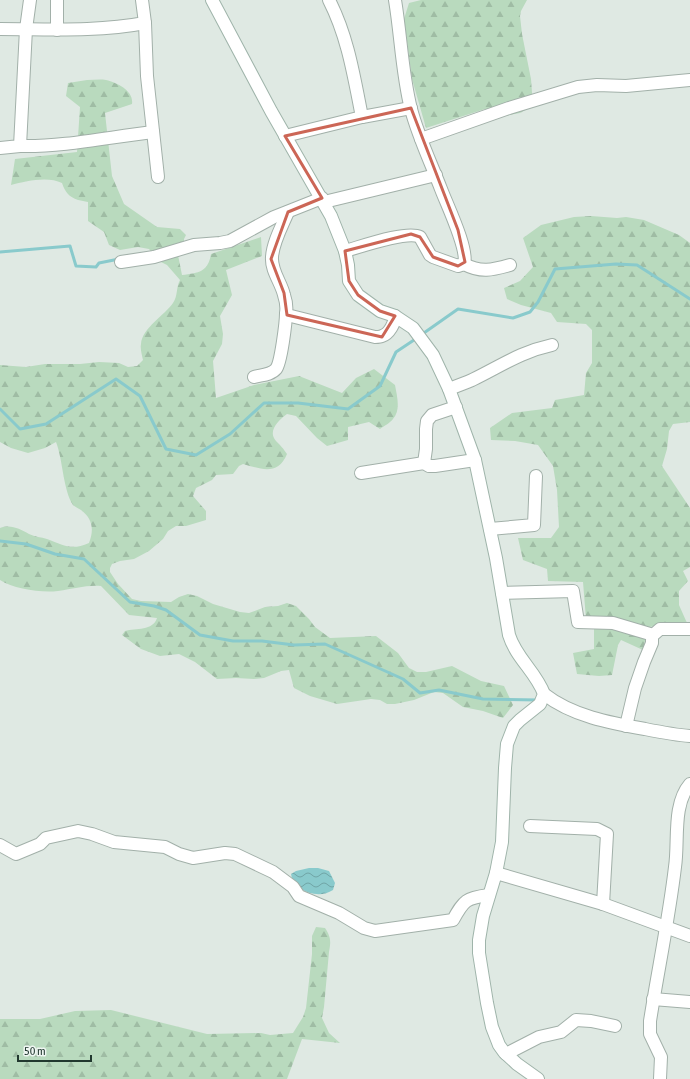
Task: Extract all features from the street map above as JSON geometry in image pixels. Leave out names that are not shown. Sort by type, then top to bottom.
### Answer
[{"type":"street","points":[[20,146],[26,29],[30,0]]},
{"type":"street","points":[[56,0],[57,30]]},
{"type":"street","points":[[142,0],[145,23],[147,76],[158,177]]},
{"type":"street","points":[[212,0],[285,136],[323,200],[334,222],[345,251],[348,266],[348,281],[358,295],[380,311],[395,316],[413,328],[432,355],[449,389],[475,460],[490,529],[511,642],[520,657],[539,681],[543,698]]},
{"type":"street","points":[[329,0],[337,15],[348,47],[362,117]]},
{"type":"street","points":[[395,0],[406,83],[411,108],[421,139],[458,230],[464,264]]},
{"type":"street","points":[[0,29],[57,30],[117,28],[145,23]]},
{"type":"street","points":[[421,139],[509,108],[578,88],[597,85],[626,86],[690,80]]},
{"type":"street","points":[[285,136],[362,117],[411,108]]},
{"type":"street","points":[[0,148],[61,144],[153,132]]},
{"type":"street","points":[[121,262],[154,257],[194,245],[230,241],[274,217],[323,200],[436,175]]},
{"type":"street","points":[[254,377],[272,373],[277,369],[281,357],[286,315],[284,293],[273,268],[271,258],[273,249],[288,212]]},
{"type":"street","points":[[345,251],[398,236],[411,234],[420,237],[430,256],[458,266],[464,264],[471,268],[482,270],[510,266]]},
{"type":"street","points":[[286,315],[375,337],[382,336],[388,332],[395,320],[395,316]]},
{"type":"street","points":[[449,389],[472,380],[521,354],[552,345]]},
{"type":"street","points":[[424,463],[427,421],[432,415],[456,407]]},
{"type":"street","points":[[361,473],[424,463],[429,466],[435,466],[475,460]]},
{"type":"street","points":[[490,529],[534,525],[536,476]]},
{"type":"street","points":[[502,593],[572,590],[578,622],[613,623],[652,636]]},
{"type":"street","points":[[626,726],[635,688],[652,643],[652,636],[660,629],[690,629]]},
{"type":"street","points":[[543,698],[552,700],[578,712],[605,721],[678,736],[690,736]]},
{"type":"street","points":[[538,1079],[517,1064],[499,1045],[492,1027],[480,968],[479,940],[483,916],[496,873],[502,842],[505,768],[508,744],[514,726],[543,698]]},
{"type":"street","points":[[660,1079],[661,1057],[649,1030],[676,866],[681,800],[690,784]]},
{"type":"street","points":[[530,826],[597,829],[607,834],[604,904]]},
{"type":"street","points":[[0,845],[16,854],[40,844],[46,838],[78,831],[92,834],[114,842],[165,847],[179,854],[193,858],[225,853],[235,854],[273,872],[293,887],[299,896],[339,913],[364,928],[375,931],[453,920],[465,901],[474,897],[489,895]]},
{"type":"street","points":[[496,873],[604,904],[690,936]]},
{"type":"street","points":[[653,999],[690,1002]]},
{"type":"street","points":[[506,1054],[538,1037],[561,1032],[576,1020],[591,1021],[615,1026]]},
{"type":"highlighted area","points":[[411,108],[458,230],[465,262],[458,266],[433,257],[420,237],[411,234],[345,251],[349,281],[358,295],[380,311],[395,316],[382,337],[287,315],[284,293],[271,259],[288,212],[322,198],[285,136]]},
{"type":"green space","points":[[421,0],[527,0],[520,16],[531,79],[533,106],[520,113],[488,119],[485,109],[426,128],[412,79],[404,19],[409,3]]},
{"type":"green space","points":[[87,80],[111,81],[128,91],[132,99],[132,104],[105,113],[112,176],[124,204],[157,227],[180,229],[186,235],[184,239],[184,252],[178,255],[182,275],[198,272],[205,268],[208,265],[211,254],[261,237],[262,256],[226,270],[232,295],[220,316],[223,334],[222,344],[213,361],[216,398],[254,385],[299,376],[342,393],[356,378],[374,369],[395,385],[398,403],[397,411],[393,419],[380,429],[369,422],[348,427],[348,440],[327,446],[317,438],[296,416],[287,414],[281,419],[273,430],[276,441],[287,454],[279,466],[262,469],[243,464],[239,466],[233,474],[216,475],[212,480],[196,488],[193,496],[206,511],[206,520],[186,526],[176,526],[168,531],[163,539],[149,551],[134,559],[112,564],[110,572],[118,584],[132,599],[141,601],[171,602],[188,594],[197,596],[213,604],[240,612],[249,613],[265,607],[278,606],[287,603],[296,606],[315,627],[330,638],[376,636],[398,653],[409,668],[417,672],[426,672],[452,666],[481,681],[504,686],[513,705],[503,718],[483,711],[463,707],[443,693],[434,692],[414,700],[395,704],[387,704],[380,700],[371,699],[337,704],[310,696],[294,688],[289,670],[281,671],[264,678],[217,679],[195,662],[179,654],[160,656],[141,649],[122,635],[125,631],[148,627],[155,622],[157,618],[129,615],[101,586],[90,586],[58,591],[44,591],[20,588],[0,580],[0,528],[8,527],[19,529],[34,536],[72,547],[89,543],[92,529],[88,517],[85,513],[73,505],[70,499],[56,442],[45,448],[28,453],[11,448],[0,442],[0,365],[26,367],[45,364],[80,364],[99,362],[119,363],[128,367],[137,366],[143,360],[141,348],[142,338],[149,327],[173,303],[180,280],[167,265],[159,261],[149,249],[138,247],[120,250],[109,245],[104,232],[88,221],[88,202],[75,199],[70,196],[66,192],[62,183],[44,180],[11,185],[15,159],[77,152],[80,107],[66,96],[68,83]]},
{"type":"green space","points":[[591,216],[617,218],[626,217],[644,220],[679,235],[690,243],[690,422],[673,424],[669,431],[667,449],[662,466],[690,508],[690,567],[683,571],[688,581],[679,591],[679,605],[687,623],[648,627],[643,650],[621,640],[618,645],[612,675],[599,676],[577,674],[573,653],[594,649],[594,624],[586,619],[583,582],[548,581],[547,569],[523,560],[518,538],[551,538],[559,527],[557,490],[553,466],[538,445],[515,441],[491,440],[490,428],[512,413],[552,408],[555,400],[584,395],[586,373],[592,363],[592,330],[586,324],[557,322],[551,313],[521,305],[507,299],[504,288],[520,281],[533,267],[523,238],[541,225],[574,217]]},
{"type":"green space","points":[[316,927],[325,928],[330,942],[322,1018],[329,1033],[340,1043],[302,1039],[287,1079],[0,1079],[0,1019],[40,1019],[75,1011],[111,1010],[207,1034],[261,1033],[270,1035],[293,1033],[303,1017],[306,1008],[312,954],[312,936]]},
{"type":"water","points":[[309,868],[318,868],[329,871],[335,883],[333,890],[327,893],[314,894],[297,885],[291,874],[296,871]]},
{"type":"waterway","points":[[0,252],[70,246],[76,266],[96,267],[99,263],[119,259]]},
{"type":"waterway","points":[[421,335],[458,309],[513,318],[530,312],[538,302],[555,269],[616,264],[637,265],[690,299]]},
{"type":"waterway","points":[[0,409],[20,429],[46,424],[116,379],[140,396],[166,449],[196,455],[230,434],[264,403],[298,403],[348,409],[380,386],[396,352],[417,338]]},
{"type":"waterway","points":[[0,541],[26,544],[55,554],[84,559],[130,602],[154,606],[166,610],[200,635],[233,641],[262,641],[294,645],[325,644],[403,679],[420,693],[439,690],[483,699],[538,700]]}]
